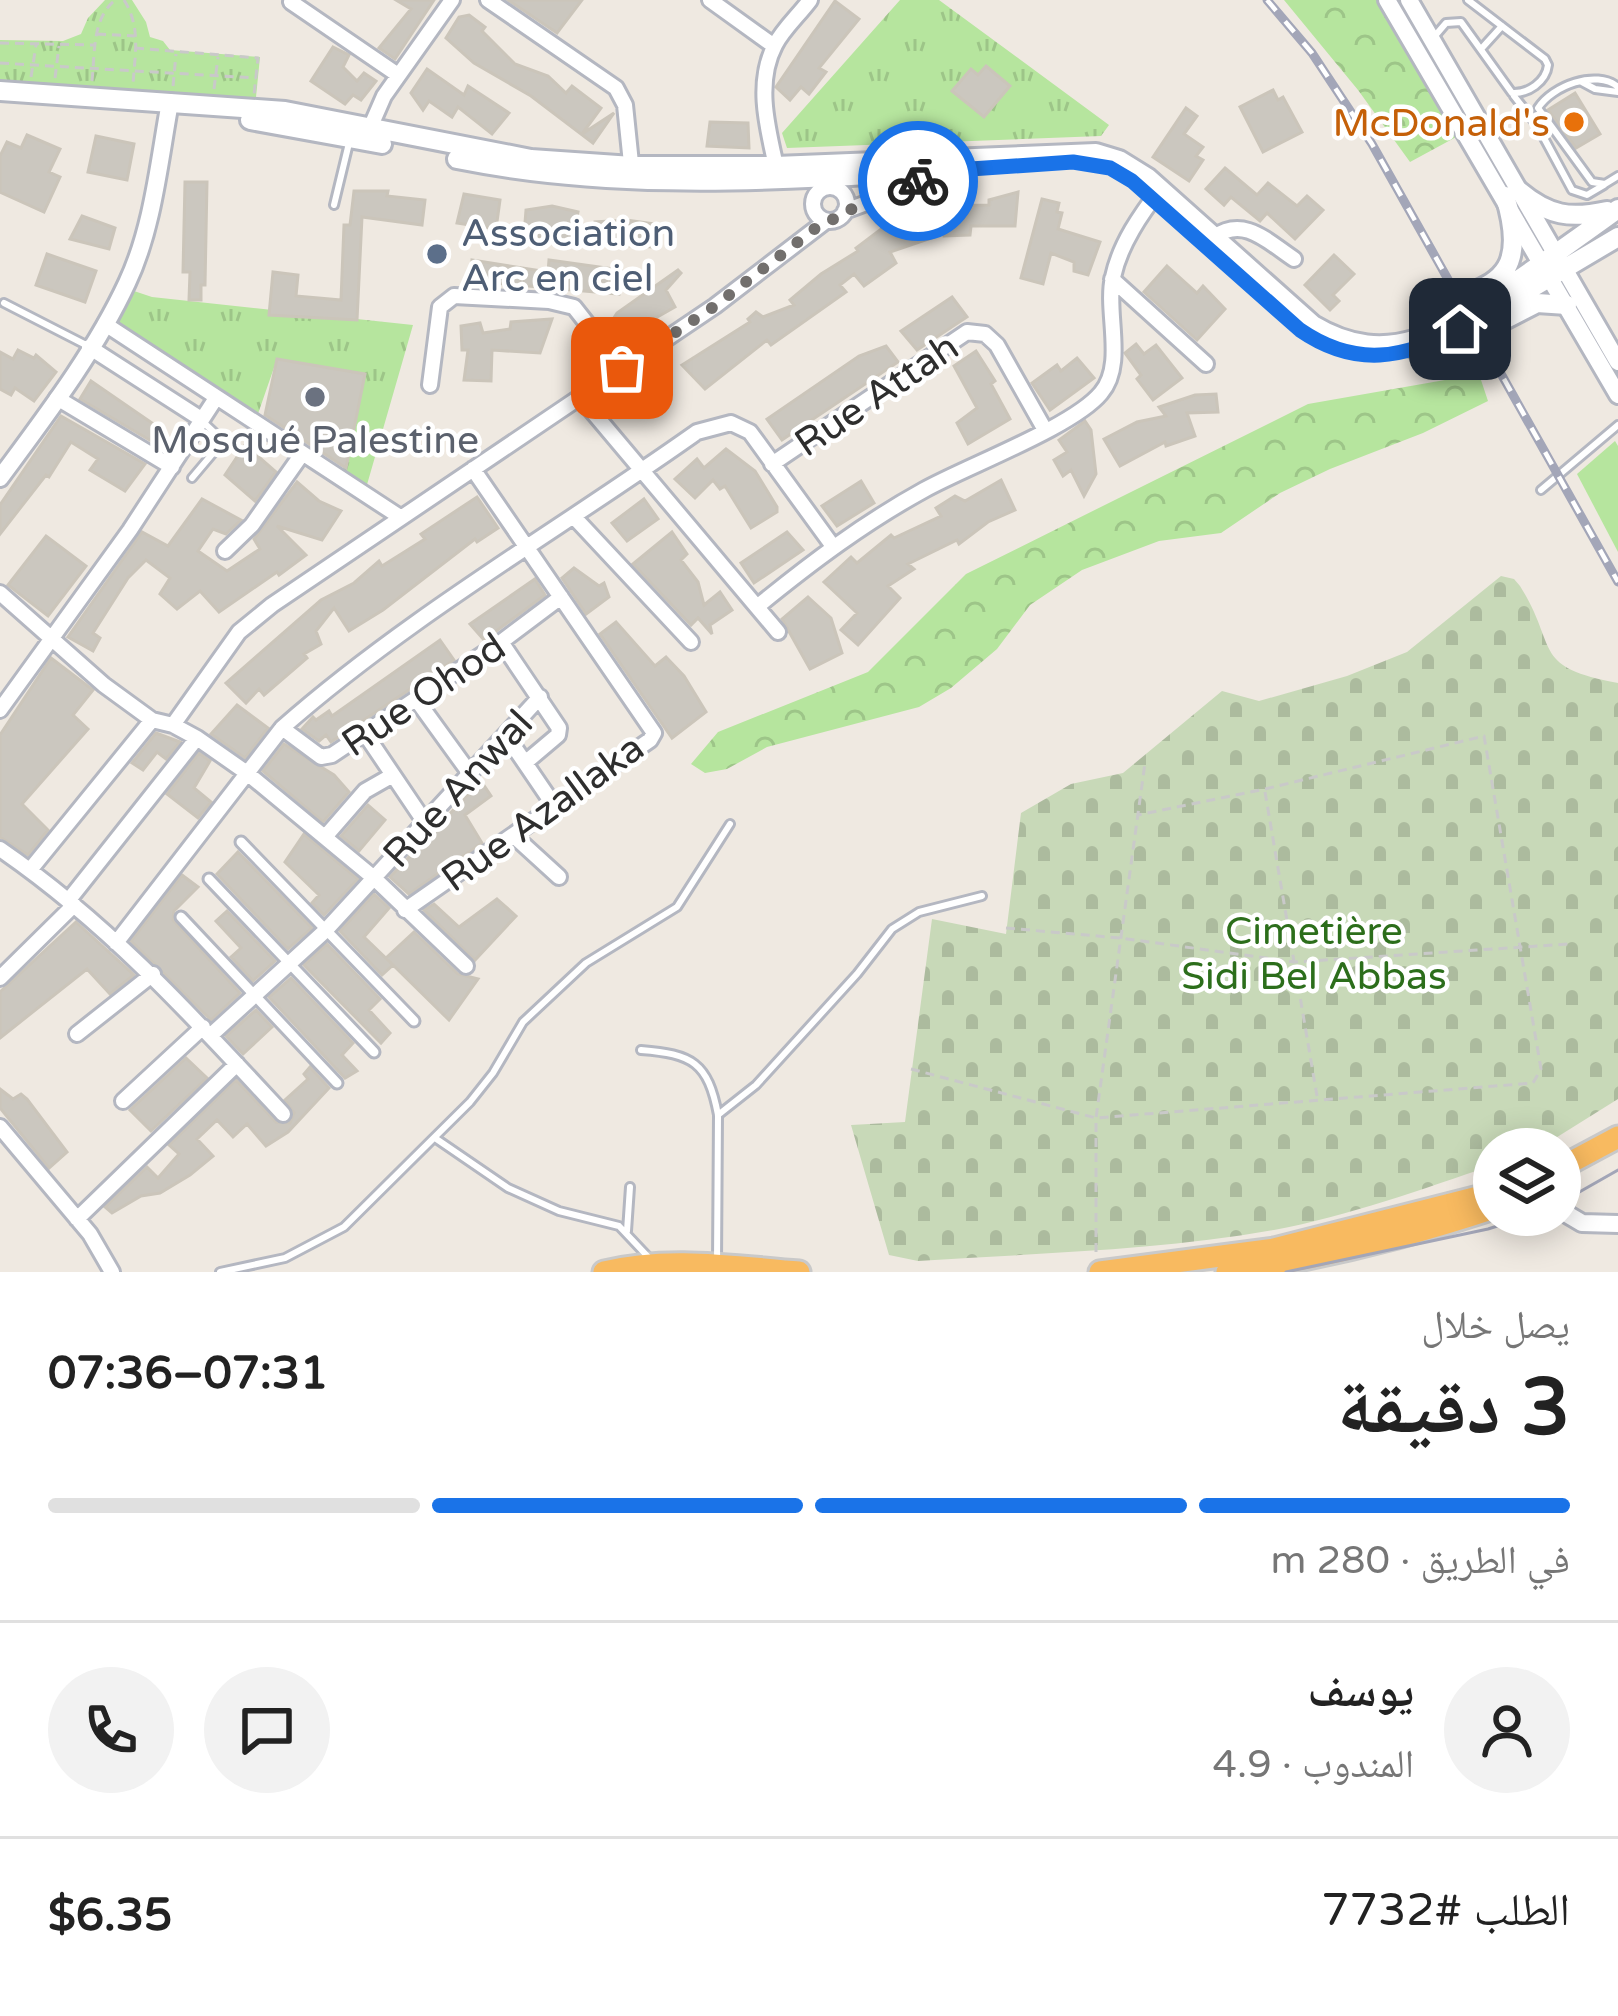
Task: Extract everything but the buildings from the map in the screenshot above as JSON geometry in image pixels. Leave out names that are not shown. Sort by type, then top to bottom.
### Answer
[{"type":"highway","points":[[1581,1157],[1618,1137]]},
{"type":"highway","points":[[1581,1173],[1618,1153]]},
{"type":"highway","points":[[1098,1261],[1192,1267],[1274,1249],[1330,1254],[1473,1201]]},
{"type":"highway","points":[[1227,1272],[1330,1254],[1473,1215]]},
{"type":"highway","points":[[604,1272],[654,1263],[799,1272]]},
{"type":"main road","points":[[0,91],[285,112],[359,132],[632,172],[829,176],[1086,162],[1157,193],[1299,314],[1341,340],[1388,346],[1463,319],[1554,266],[1618,237]]},
{"type":"main road","points":[[0,103],[170,103]]},
{"type":"main road","points":[[829,176],[1083,152],[1119,160],[1313,339],[1366,358],[1473,336],[1537,303],[1567,305]]},
{"type":"main road","points":[[1512,193],[1558,216],[1581,217],[1618,209]]},
{"type":"main road","points":[[1431,334],[1438,313],[1491,283],[1510,263],[1516,240],[1512,193]]},
{"type":"main road","points":[[1415,350],[1554,266],[1618,209]]},
{"type":"street","points":[[359,132],[452,0]]},
{"type":"street","points":[[488,0],[616,88],[625,105],[632,172]]},
{"type":"street","points":[[710,0],[774,46]]},
{"type":"street","points":[[777,173],[763,93],[774,46],[810,0]]},
{"type":"street","points":[[1387,0],[1512,193]]},
{"type":"street","points":[[1408,0],[1554,266],[1618,362]]},
{"type":"street","points":[[291,2],[398,76]]},
{"type":"street","points":[[0,478],[105,324],[137,258],[170,103]]},
{"type":"street","points":[[173,725],[252,620],[715,306],[826,220],[956,170]]},
{"type":"street","points":[[826,220],[814,210],[813,202],[829,176],[844,196],[845,212]]},
{"type":"street","points":[[758,606],[832,545],[928,488],[1091,403],[1110,380],[1112,279],[1119,256],[1157,193]]},
{"type":"street","points":[[1214,237],[1226,229],[1246,228],[1294,259]]},
{"type":"street","points":[[1554,266],[1567,305],[1618,394]]},
{"type":"street","points":[[1112,279],[1206,364]]},
{"type":"street","points":[[430,386],[440,307],[454,296],[574,307],[622,368]]},
{"type":"street","points":[[105,324],[400,517]]},
{"type":"street","name":"Rue Attah","points":[[772,464],[968,332],[985,334],[997,345],[1045,430]]},
{"type":"street","points":[[89,347],[201,419]]},
{"type":"street","points":[[57,398],[172,466]]},
{"type":"street","points":[[0,710],[216,398]]},
{"type":"street","points":[[581,398],[778,632]]},
{"type":"street","name":"Rue Attah","points":[[642,471],[697,432],[737,423],[750,432],[832,545]]},
{"type":"street","points":[[224,551],[252,525],[302,454]]},
{"type":"street","name":"Rue Azallaka","points":[[405,910],[654,733],[473,469]]},
{"type":"street","points":[[116,943],[282,728],[370,658],[642,471]]},
{"type":"street","points":[[574,517],[691,642]]},
{"type":"street","points":[[0,593],[104,685],[152,720],[197,738],[247,773],[374,878],[466,966]]},
{"type":"street","name":"Rue Ohod","points":[[282,728],[326,757],[366,735],[562,597]]},
{"type":"street","points":[[501,642],[560,731],[526,762]]},
{"type":"street","name":"Rue Anwal","points":[[123,1101],[255,998],[326,930],[540,697]]},
{"type":"street","points":[[416,699],[471,775]]},
{"type":"street","points":[[30,869],[152,720]]},
{"type":"street","points":[[366,735],[426,824]]},
{"type":"street","points":[[506,735],[555,807]]},
{"type":"street","points":[[0,978],[71,903],[197,738]]},
{"type":"street","points":[[325,837],[365,791],[393,775]]},
{"type":"street","points":[[514,836],[559,877]]},
{"type":"street","points":[[242,842],[414,1021]]},
{"type":"street","points":[[0,849],[153,974],[284,1114]]},
{"type":"street","points":[[209,879],[374,1052]]},
{"type":"street","points":[[182,917],[337,1083]]},
{"type":"street","points":[[77,1034],[153,974]]},
{"type":"street","points":[[76,1219],[237,1064]]},
{"type":"street","points":[[0,1127],[76,1219],[112,1272]]},
{"type":"street","points":[[1581,1222],[1618,1224]]},
{"type":"lane","points":[[1468,0],[1548,65],[1544,78],[1534,86],[1512,93]]},
{"type":"lane","points":[[1431,40],[1455,20],[1482,48],[1537,125],[1572,190],[1587,196],[1618,176]]},
{"type":"lane","points":[[1482,48],[1502,26]]},
{"type":"lane","points":[[1605,184],[1590,180],[1538,108],[1554,93],[1582,82],[1595,89],[1618,89]]},
{"type":"lane","points":[[334,205],[359,132]]},
{"type":"lane","points":[[4,303],[89,347]]},
{"type":"lane","points":[[192,478],[219,446],[219,437],[201,419]]},
{"type":"lane","points":[[1541,490],[1618,424]]},
{"type":"lane","points":[[220,1272],[285,1258],[344,1227],[494,1072],[524,1022],[586,963],[677,908],[730,824]]},
{"type":"lane","points":[[718,1114],[756,1085],[892,929],[919,912],[982,896]]},
{"type":"lane","points":[[641,1049],[677,1052],[706,1075],[718,1114],[717,1269]]},
{"type":"lane","points":[[435,1138],[508,1188],[559,1211],[626,1231],[654,1263]]},
{"type":"lane","points":[[626,1231],[630,1187]]},
{"type":"path","points":[[91,88],[101,18],[116,0]]},
{"type":"path","points":[[124,0],[135,21],[132,92]]},
{"type":"path","points":[[97,34],[136,37]]},
{"type":"path","points":[[0,43],[95,45]]},
{"type":"path","points":[[30,84],[36,44]]},
{"type":"path","points":[[54,86],[59,44]]},
{"type":"path","points":[[135,48],[258,58],[254,100]]},
{"type":"path","points":[[170,103],[176,52]]},
{"type":"path","points":[[213,97],[218,55]]},
{"type":"path","points":[[0,63],[256,78]]},
{"type":"path","points":[[911,1070],[1096,1118],[1533,1083],[1541,1069],[1484,736],[1138,815]]},
{"type":"path","points":[[1098,1261],[1096,1118],[1145,763]]},
{"type":"path","points":[[1264,789],[1317,1098]]},
{"type":"path","points":[[1006,928],[1295,962],[1569,944]]},
{"type":"green space","points":[[105,0],[132,0],[150,37],[163,41],[170,50],[260,57],[255,107],[0,89],[0,40],[63,41],[81,34]]},
{"type":"green space","points":[[900,0],[939,0],[1109,125],[1101,136],[787,148],[782,133]]},
{"type":"green space","points":[[1284,0],[1382,0],[1458,136],[1410,162]]},
{"type":"green space","points":[[119,286],[152,297],[413,325],[362,502],[339,486],[364,374],[277,359],[253,428],[97,322]]},
{"type":"green space","points":[[1479,374],[1488,401],[1280,493],[1221,533],[1159,541],[1082,570],[1030,605],[997,649],[951,688],[919,707],[767,747],[727,769],[705,773],[691,764],[718,732],[868,672],[966,574],[1308,404]]},
{"type":"green space","points":[[1615,441],[1618,446],[1618,552],[1577,474]]},
{"type":"green space","name":"Cimetière Sidi Bel Abbas","points":[[1501,576],[1520,586],[1559,662],[1590,677],[1618,683],[1618,1099],[1572,1128],[1473,1128],[1473,1172],[1302,1224],[1186,1243],[1097,1250],[918,1261],[889,1255],[851,1125],[905,1122],[932,919],[1006,934],[1021,813],[1071,784],[1123,773],[1222,691],[1259,701],[1347,676],[1407,652]]},
{"type":"tram line","points":[[1581,1191],[1618,1170]]},
{"type":"tram line","points":[[1286,1272],[1473,1232]]},
{"type":"railway","points":[[1267,0],[1312,53],[1372,144],[1618,582]]},
{"type":"way so far","points":[[622,368],[715,306],[826,220],[918,181]]},
{"type":"place","name":"McDonald's","points":[[1574,122]]},
{"type":"place","name":"Association Arc en ciel","points":[[437,254]]},
{"type":"place","name":"Mosqué Palestine","points":[[315,397]]},
{"type":"route","points":[[918,181],[956,170],[1098,164],[1132,181],[1300,330],[1327,346],[1379,358],[1415,350],[1460,329]]}]
